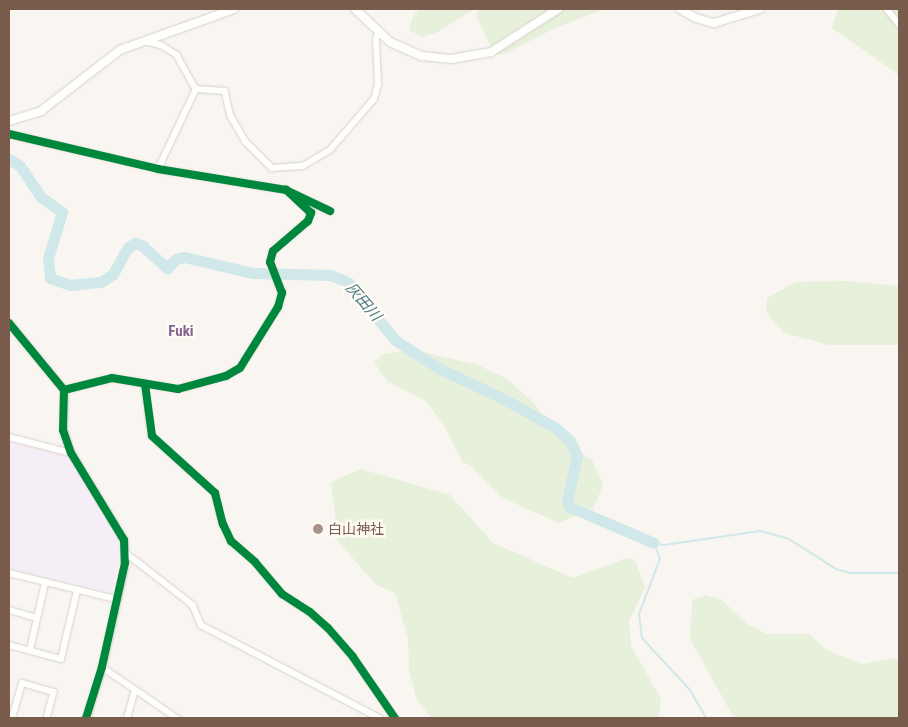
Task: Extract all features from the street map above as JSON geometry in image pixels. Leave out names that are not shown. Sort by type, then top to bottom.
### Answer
[{"type":"main road","points":[[9,121],[40,111],[120,50],[234,9]]},
{"type":"main road","points":[[356,9],[390,42],[422,56],[467,58],[491,52],[558,9]]},
{"type":"main road","points":[[680,9],[696,18],[714,23],[760,9]]},
{"type":"street","points":[[887,9],[899,24]]},
{"type":"street","points":[[196,89],[225,91],[235,123],[246,142],[272,168],[303,166],[330,150],[374,99],[378,85],[376,40],[379,31]]},
{"type":"street","points":[[144,41],[162,45],[177,55],[196,89]]},
{"type":"street","points":[[158,169],[196,89]]},
{"type":"street","points":[[9,134],[158,169],[286,190],[330,211]]},
{"type":"street","points":[[64,390],[107,378],[178,389],[226,376],[240,368],[278,307],[282,294],[270,262],[274,251],[308,221],[312,213],[286,190]]},
{"type":"street","points":[[9,324],[64,390],[63,430],[71,453],[118,530],[126,553],[102,667],[86,718]]},
{"type":"street","points":[[145,384],[152,436],[215,493],[223,524],[231,541],[255,562],[282,594],[310,612],[328,628],[353,657],[395,718]]},
{"type":"street","points":[[9,436],[71,453]]},
{"type":"street","points":[[126,553],[193,605],[201,625],[380,718]]},
{"type":"street","points":[[9,574],[116,599]]},
{"type":"street","points":[[30,650],[45,583]]},
{"type":"street","points":[[9,646],[61,659],[78,591]]},
{"type":"street","points":[[9,610],[37,618]]},
{"type":"street","points":[[102,667],[177,718]]},
{"type":"street","points":[[12,718],[22,683],[54,692],[47,718]]},
{"type":"street","points":[[127,718],[135,690]]},
{"type":"street","points":[[162,718],[165,710]]},
{"type":"shaded area","points":[[9,438],[66,453],[78,470],[122,542],[112,593],[9,569]]},
{"type":"green space","points":[[420,9],[474,9],[438,32],[422,37],[409,30],[413,16]]},
{"type":"green space","points":[[478,9],[605,9],[557,27],[504,54],[495,55],[476,16]]},
{"type":"green space","points":[[838,9],[899,9],[899,75],[832,28]]},
{"type":"green space","points":[[844,281],[899,286],[899,345],[829,345],[784,333],[766,312],[767,298],[796,282]]},
{"type":"green space","points":[[411,349],[478,365],[507,379],[533,402],[566,444],[592,460],[603,485],[593,509],[559,523],[503,498],[470,465],[462,462],[445,427],[426,401],[387,381],[374,362],[382,355]]},
{"type":"green space","points":[[361,469],[450,495],[493,543],[573,578],[627,558],[635,560],[645,587],[629,621],[631,646],[661,699],[659,718],[431,718],[416,698],[409,669],[408,639],[395,593],[376,585],[338,541],[331,482]]},
{"type":"green space","points":[[706,595],[722,600],[748,625],[767,634],[809,634],[828,651],[863,664],[892,658],[899,661],[899,718],[734,718],[690,639],[692,600]]},
{"type":"waterway","name":"灰田川","points":[[9,159],[20,166],[41,197],[62,212],[48,258],[50,278],[70,285],[101,282],[113,274],[128,247],[135,243],[143,246],[167,268],[176,259],[184,257],[253,273],[330,275],[341,279],[349,283],[395,340],[440,369],[502,398],[556,428],[570,441],[577,456],[567,501],[570,507],[654,543]]},
{"type":"waterway","points":[[654,543],[664,545],[760,531],[789,539],[836,569],[850,573],[899,573]]},
{"type":"waterway","points":[[654,543],[660,559],[639,614],[642,638],[690,690],[706,718]]},
{"type":"cycle path","points":[[9,134],[158,169],[286,190],[330,211]]},
{"type":"cycle path","points":[[64,390],[112,378],[178,389],[226,376],[240,368],[278,307],[282,293],[270,262],[273,251],[308,221],[311,213],[286,190]]},
{"type":"cycle path","points":[[9,323],[64,390],[63,430],[71,453],[124,540],[125,563],[102,667],[86,718]]},
{"type":"cycle path","points":[[145,384],[152,436],[215,493],[223,524],[231,541],[255,562],[282,594],[310,612],[328,628],[353,657],[395,718]]},
{"type":"place","name":"白山神社","points":[[318,529]]},
{"type":"district","name":"Fuki","points":[[181,332]]}]
